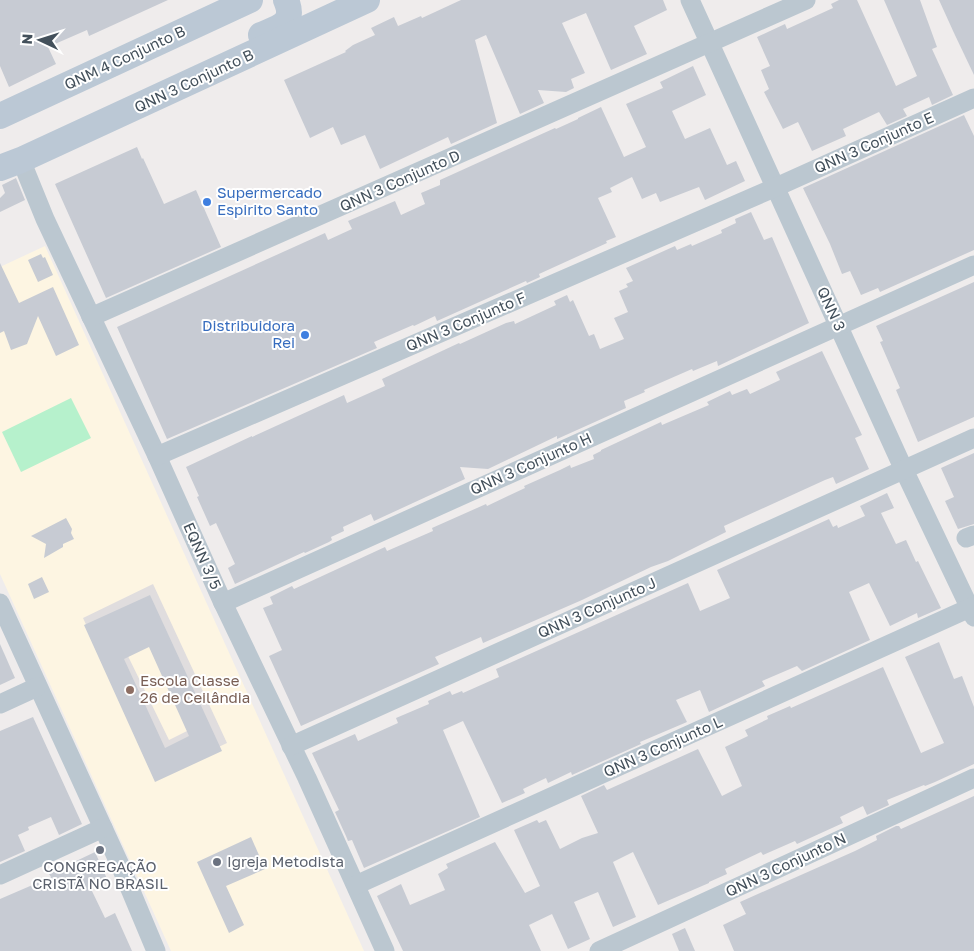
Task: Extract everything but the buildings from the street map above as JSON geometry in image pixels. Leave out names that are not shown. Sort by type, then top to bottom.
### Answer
[{"type":"main road","name":"QNM 4 Conjunto B","points":[[0,116],[250,0]]},
{"type":"main road","points":[[113,119],[165,79],[283,25],[290,17],[290,10],[286,0]]},
{"type":"main road","points":[[314,0],[319,9],[336,14]]},
{"type":"main road","name":"QNN 3 Conjunto B","points":[[11,164],[113,119],[367,0]]},
{"type":"street","name":"QNN 3","points":[[690,0],[904,470],[973,610]]},
{"type":"street","name":"QNN 3 Conjunto D","points":[[91,317],[806,0]]},
{"type":"street","name":"QNN 3 Conjunto E","points":[[774,188],[974,98]]},
{"type":"street","name":"EQNN 3/5","points":[[11,164],[45,219],[157,456],[223,603],[356,885],[385,951]]},
{"type":"street","name":"QNN 3 Conjunto F","points":[[157,456],[774,188]]},
{"type":"street","name":"QNN 3 Conjunto H","points":[[223,603],[974,265]]},
{"type":"street","name":"QNN 3 Conjunto J","points":[[290,746],[974,438]]},
{"type":"street","points":[[0,603],[103,828],[156,951]]},
{"type":"street","name":"QNN 3 Conjunto L","points":[[356,885],[973,610]]},
{"type":"street","points":[[0,704],[38,687]]},
{"type":"street","name":"QNN 3 Conjunto N","points":[[599,951],[974,778]]},
{"type":"street","points":[[0,874],[103,828]]},
{"type":"shaded area","points":[[45,246],[364,951],[171,951],[0,574],[0,267]]},
{"type":"shaded area","name":"Escola Classe 26 de Ceilândia","points":[[153,584],[227,743],[157,776],[83,618]],"holes":[[[152,640],[193,728],[169,740],[126,652]]]},
{"type":"green space","points":[[71,398],[91,438],[21,472],[2,432]]},
{"type":"place","name":"Supermercado Espirito Santo","points":[[207,202]]},
{"type":"place","name":"Distribuidora Rei","points":[[305,335]]},
{"type":"place","name":"Escola Classe 26 de Ceilândia","points":[[130,690]]},
{"type":"place","name":"CONGREGAÇÃO CRISTÃ NO BRASIL","points":[[100,850]]},
{"type":"place","name":"Igreja Metodista","points":[[217,862]]}]
